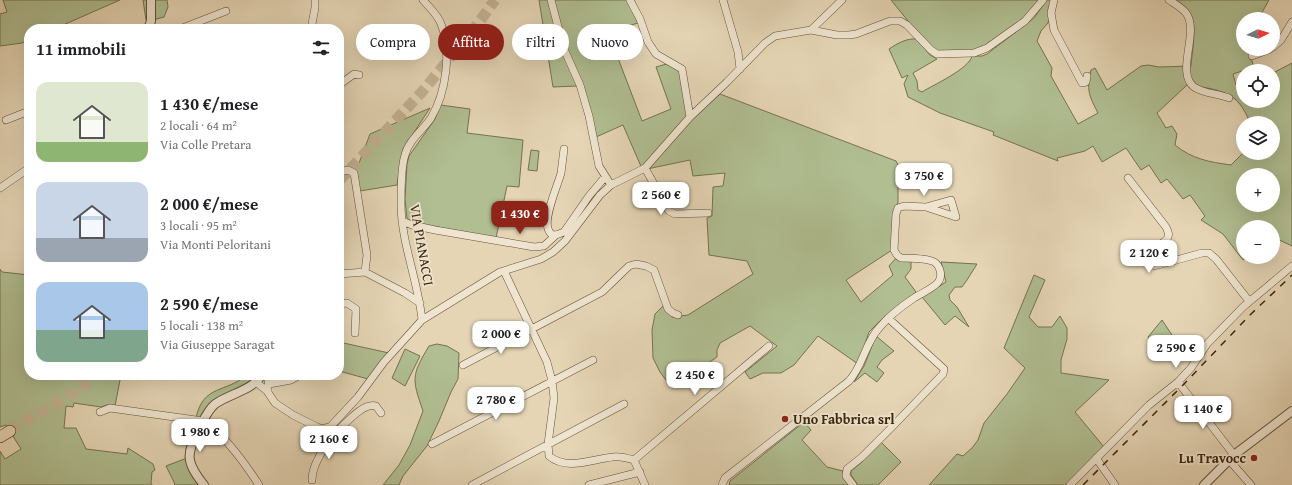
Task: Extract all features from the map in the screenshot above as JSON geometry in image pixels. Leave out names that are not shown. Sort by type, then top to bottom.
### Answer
[{"type":"street","points":[[150,24],[151,0]]},
{"type":"street","points":[[312,24],[315,0]]},
{"type":"street","name":"VIA PIANACCI","points":[[422,320],[420,303],[402,221],[401,203],[404,155],[436,108],[446,70],[447,52],[441,24],[437,16],[423,0]]},
{"type":"street","points":[[551,0],[564,49],[580,85],[589,116],[599,166],[612,186]]},
{"type":"street","points":[[630,0],[640,19],[648,42],[656,54],[682,69],[690,117]]},
{"type":"street","points":[[723,0],[738,52],[740,69]]},
{"type":"street","points":[[811,30],[842,0]]},
{"type":"street","points":[[269,380],[268,387],[276,403],[289,413],[312,426],[323,428],[334,424],[354,402],[384,362],[422,320],[504,270],[541,259],[556,249],[567,238],[597,198],[612,186],[644,168],[690,117],[765,43],[775,36],[811,30],[837,35],[849,35],[862,32],[890,21],[900,21],[907,25],[931,50],[937,54],[974,53],[987,48],[1025,21],[1043,0]]},
{"type":"street","points":[[1054,0],[1052,10],[1054,30],[1062,41],[1082,83],[1086,82],[1087,76]]},
{"type":"street","points":[[1169,0],[1184,11],[1190,21],[1187,66],[1190,82],[1199,89],[1229,98]]},
{"type":"street","points":[[192,24],[226,10]]},
{"type":"street","points":[[1280,41],[1292,22]]},
{"type":"street","points":[[344,81],[354,74],[359,75]]},
{"type":"street","points":[[6,120],[24,113]]},
{"type":"street","points":[[556,235],[549,232],[548,223],[553,195],[560,174],[564,149]]},
{"type":"street","points":[[644,168],[669,211],[675,214],[708,213]]},
{"type":"street","points":[[344,171],[348,170],[354,173],[367,255],[365,272]]},
{"type":"street","points":[[0,188],[24,171]]},
{"type":"street","points":[[402,221],[412,225],[435,230],[534,247],[544,246],[556,235],[564,232],[589,196],[605,177]]},
{"type":"street","points":[[1128,178],[1166,227],[1168,232],[1167,239],[1149,255],[1149,263],[1158,265],[1202,253],[1209,253],[1216,259],[1249,301]]},
{"type":"street","points":[[722,485],[725,478],[849,381],[859,368],[872,337],[878,328],[912,299],[937,284],[940,280],[941,276],[939,266],[934,261],[901,258],[894,250],[896,214],[898,208],[904,206],[926,207]]},
{"type":"street","points":[[463,365],[602,292],[628,266],[636,264],[646,266],[654,270],[668,309],[678,315]]},
{"type":"street","points":[[1070,485],[1150,405],[1178,382],[1191,368],[1207,344],[1249,301],[1292,266]]},
{"type":"street","points":[[504,270],[547,362],[552,381],[554,398],[548,444],[549,456],[555,461],[578,464],[614,456],[634,460]]},
{"type":"street","points":[[344,274],[365,272],[405,293],[420,303]]},
{"type":"street","points":[[344,303],[347,303],[356,309],[355,332]]},
{"type":"street","points":[[853,485],[846,476],[847,469],[862,457],[943,374],[944,370],[888,318]]},
{"type":"street","points":[[634,460],[769,346]]},
{"type":"street","points":[[432,444],[593,360]]},
{"type":"street","points":[[204,485],[194,472],[190,457],[192,443],[208,412],[217,403],[256,382],[268,387],[291,380]]},
{"type":"street","points":[[1178,382],[1251,485]]},
{"type":"street","points":[[472,485],[624,404]]},
{"type":"street","points":[[312,480],[314,467],[326,446],[329,437],[336,433],[367,406],[376,406],[381,413]]},
{"type":"street","points":[[100,412],[110,408],[203,421],[211,425],[246,465],[259,485]]},
{"type":"street","points":[[1204,485],[1232,457],[1292,411]]},
{"type":"street","points":[[323,428],[324,435],[329,437]]},
{"type":"street","points":[[1096,458],[1115,485]]},
{"type":"street","points":[[634,460],[645,485]]},
{"type":"street","points":[[589,485],[640,472]]},
{"type":"green space","points":[[3,0],[120,0],[65,24],[24,24],[24,42],[0,46],[0,14],[7,12]]},
{"type":"green space","points":[[143,0],[167,0],[168,7],[164,17],[149,21],[146,20]]},
{"type":"green space","points":[[539,0],[627,0],[638,23],[577,24],[577,60],[619,60],[642,121],[671,109],[656,67],[673,62],[683,67],[694,118],[720,94],[896,161],[898,165],[898,202],[894,216],[892,250],[846,280],[861,302],[893,275],[889,266],[897,257],[911,261],[911,269],[905,277],[916,292],[883,318],[869,332],[858,364],[818,336],[794,365],[781,373],[763,373],[750,379],[745,372],[777,346],[750,326],[720,343],[717,350],[717,357],[672,388],[660,372],[653,358],[652,330],[655,314],[664,305],[672,317],[688,315],[753,274],[747,261],[709,255],[707,218],[712,216],[713,187],[723,186],[725,173],[693,176],[690,160],[643,171],[623,125],[596,137],[577,86],[553,87],[549,60],[569,60],[569,24],[543,24]]},
{"type":"green space","points":[[891,0],[1040,0],[1023,20],[988,45],[972,51],[937,51],[917,32]]},
{"type":"green space","points":[[1047,0],[1053,0],[1048,23],[1041,31],[1037,41],[1052,68],[1051,76],[1078,124],[1098,113],[1089,92],[1091,70],[1095,68],[1107,90],[1141,66],[1191,66],[1194,33],[1193,20],[1188,10],[1176,0],[1269,0],[1262,12],[1236,12],[1236,56],[1250,56],[1253,64],[1236,64],[1236,73],[1233,74],[1236,85],[1236,100],[1225,93],[1212,89],[1187,85],[1157,113],[1166,128],[1172,126],[1177,134],[1175,145],[1194,157],[1215,163],[1231,165],[1236,160],[1280,160],[1280,116],[1247,116],[1243,108],[1280,108],[1280,69],[1292,63],[1292,246],[1280,240],[1280,220],[1236,220],[1236,251],[1223,234],[1201,220],[1205,216],[1190,195],[1183,199],[1167,179],[1161,183],[1149,165],[1141,170],[1126,148],[1102,162],[1093,146],[1085,151],[1057,158],[1058,161],[993,135],[994,132],[940,113],[908,97],[904,84],[908,75],[902,78],[889,49],[906,40],[917,39],[930,55],[937,59],[913,73],[917,81],[918,90],[922,92],[958,71],[969,61],[972,56],[982,56],[987,54],[1034,18]]},
{"type":"green space","points":[[440,105],[470,109],[467,133],[523,140],[519,187],[507,186],[496,238],[416,223],[407,219],[405,199],[407,164],[409,156],[435,119]]},
{"type":"green space","points":[[430,108],[403,149],[397,185],[360,191],[356,171],[370,134]]},
{"type":"green space","points":[[531,150],[539,151],[537,171],[528,170]]},
{"type":"green space","points":[[941,262],[977,264],[962,287],[955,287],[949,295],[950,300],[957,307],[969,327],[955,316],[945,325],[922,297],[946,282]]},
{"type":"green space","points":[[0,269],[2,272],[24,274],[24,380],[120,380],[115,406],[107,405],[101,407],[74,403],[73,407],[66,406],[64,428],[76,428],[86,449],[127,454],[128,448],[153,464],[155,470],[152,472],[152,485],[0,485],[0,451],[5,459],[21,449],[6,425],[0,427]]},
{"type":"green space","points":[[1034,275],[1045,280],[1029,317],[1038,327],[1052,327],[1060,316],[1067,328],[1067,339],[1061,360],[1061,373],[1109,380],[1075,412],[1104,447],[1067,485],[929,485],[957,454],[963,456],[972,448],[978,440],[984,423],[1025,368],[1004,348]]},
{"type":"green space","points":[[1162,320],[1172,335],[1163,342],[1162,340],[1155,345],[1148,337]]},
{"type":"green space","points":[[876,336],[894,351],[882,360],[877,367],[884,373],[877,382],[865,373],[854,382],[864,366]]},
{"type":"green space","points":[[344,343],[389,353],[368,379],[344,372]]},
{"type":"green space","points":[[437,344],[447,346],[459,353],[458,379],[427,446],[403,476],[399,485],[383,485],[399,465],[410,445],[423,411],[415,384],[416,371],[429,346]]},
{"type":"green space","points":[[405,349],[420,356],[405,386],[392,378]]},
{"type":"green space","points":[[251,380],[211,403],[205,409],[200,418],[196,418],[199,407],[204,399],[216,390],[239,381]]},
{"type":"green space","points":[[804,422],[811,430],[802,440],[827,467],[843,471],[844,479],[849,485],[729,485],[730,481]]},
{"type":"green space","points":[[880,441],[901,462],[878,485],[858,485],[851,475],[851,471],[862,462]]},
{"type":"green space","points":[[187,458],[188,466],[198,485],[174,485],[175,484],[166,466]]},
{"type":"tunnel","points":[[344,176],[421,93],[477,25],[495,0]]},
{"type":"tunnel","points":[[10,431],[92,380]]},
{"type":"railway","points":[[1083,485],[1186,382],[1250,315],[1292,275]]},
{"type":"place","name":"Uno Fabbrica srl","points":[[785,419]]},
{"type":"place","name":"Lu Travocc","points":[[1254,458]]}]
